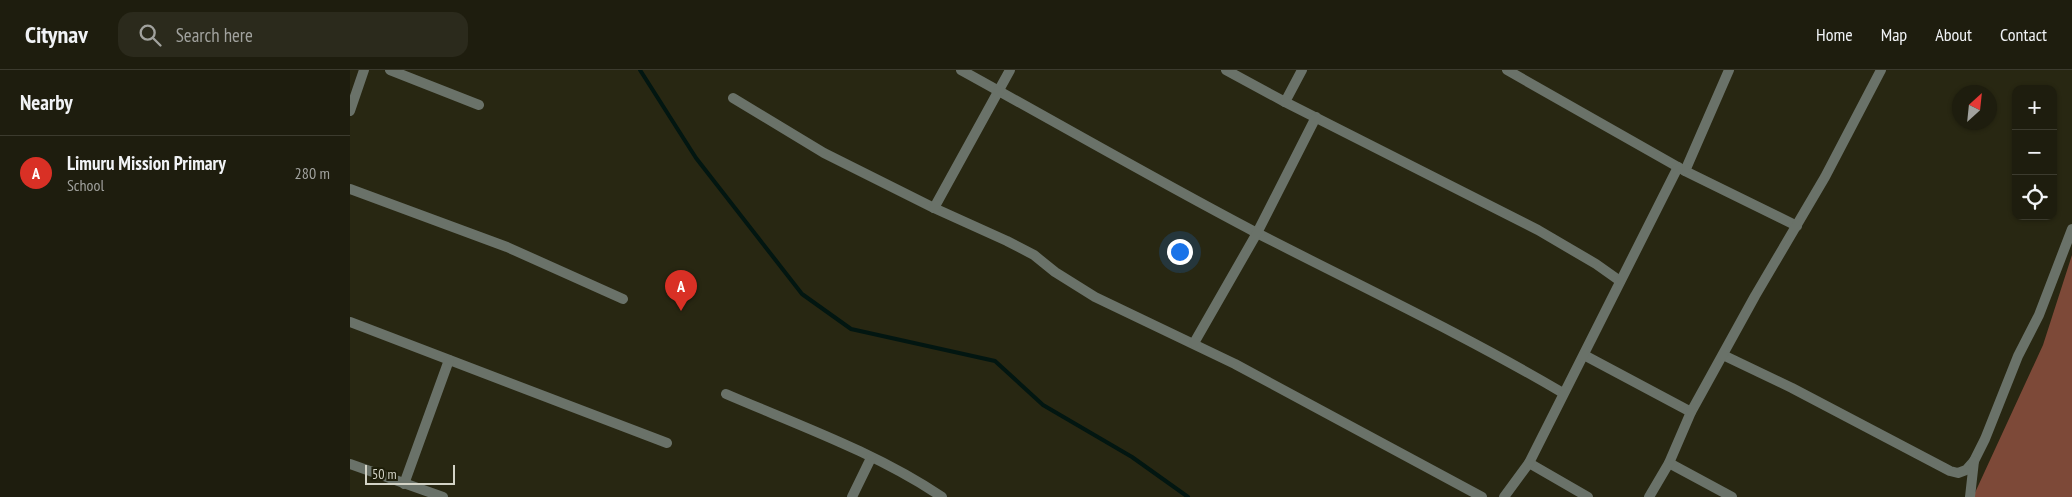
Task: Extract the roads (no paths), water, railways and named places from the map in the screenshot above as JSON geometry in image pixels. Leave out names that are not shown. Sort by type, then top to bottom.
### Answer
[{"type":"street","points":[[350,111],[364,70]]},
{"type":"street","points":[[390,70],[479,105]]},
{"type":"street","points":[[961,70],[1000,90],[1133,168],[1488,351],[1563,393]]},
{"type":"street","points":[[934,208],[1010,70]]},
{"type":"street","points":[[1226,70],[1316,118],[1538,230],[1596,264],[1620,281]]},
{"type":"street","points":[[1286,102],[1302,70]]},
{"type":"street","points":[[1508,70],[1681,169],[1797,226]]},
{"type":"street","points":[[1504,497],[1530,463],[1563,393],[1620,281],[1681,169],[1729,70]]},
{"type":"street","points":[[1649,497],[1669,463],[1691,412],[1797,226],[1861,110],[1880,70]]},
{"type":"street","points":[[733,98],[824,153],[934,208],[1007,241],[1034,256],[1055,272],[1095,297],[1194,343],[1344,421],[1482,497]]},
{"type":"street","points":[[1194,343],[1257,233],[1316,118]]},
{"type":"street","points":[[350,189],[507,247],[623,299]]},
{"type":"street","points":[[1723,354],[1950,471],[1958,473],[1966,470],[1974,461],[1985,439],[2018,356],[2039,315],[2072,229]]},
{"type":"street","points":[[350,322],[667,443]]},
{"type":"street","points":[[1584,354],[1691,412]]},
{"type":"street","points":[[404,484],[449,360]]},
{"type":"street","points":[[726,394],[871,458],[942,497]]},
{"type":"street","points":[[852,497],[871,458]]},
{"type":"street","points":[[1970,497],[1974,461]]},
{"type":"street","points":[[1530,463],[1588,497]]},
{"type":"street","points":[[1669,463],[1732,497]]},
{"type":"street","points":[[350,464],[443,497]]},
{"type":"waterway","points":[[640,70],[696,158],[802,294],[851,329],[995,361],[1043,405],[1132,457],[1188,497]]},
{"type":"place","name":"Limuru Mission Primary","points":[[681,311]]}]
